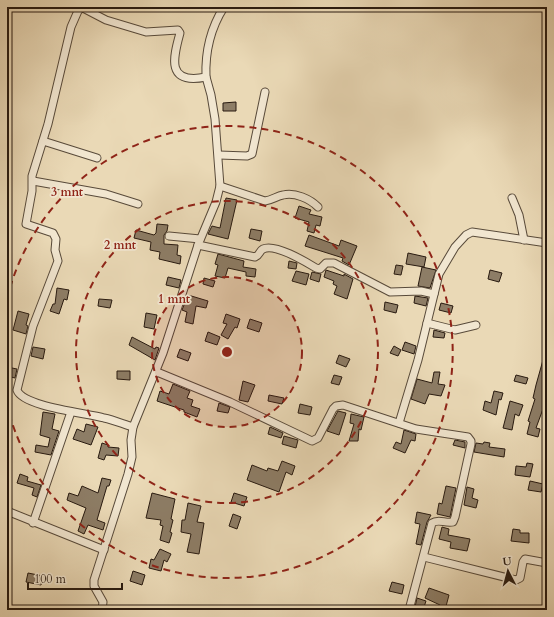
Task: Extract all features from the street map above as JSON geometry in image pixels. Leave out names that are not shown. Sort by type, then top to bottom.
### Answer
[{"type":"street","points":[[133,427],[104,418],[40,404],[22,397],[17,390],[33,326],[58,261],[55,250],[56,239],[53,232],[26,224],[33,181],[32,176],[43,141],[71,27],[78,11],[82,7],[106,20],[146,32],[178,30],[180,33],[173,62],[175,67],[178,72],[184,76],[206,78]]},
{"type":"street","points":[[102,610],[103,602],[94,586],[94,580],[132,457],[131,440],[133,427],[157,372],[199,242],[216,202],[220,186],[219,155],[211,95],[206,78],[208,45],[217,18],[224,7]]},
{"type":"street","points":[[219,155],[247,156],[252,154],[265,92]]},
{"type":"street","points":[[43,141],[97,158]]},
{"type":"street","points":[[33,181],[106,194],[138,204]]},
{"type":"street","points":[[220,186],[265,201],[272,200],[283,195],[292,194],[313,202],[318,207]]},
{"type":"street","points":[[512,198],[519,215],[524,240]]},
{"type":"street","points":[[399,423],[439,274],[446,261],[466,235],[472,232],[547,243]]},
{"type":"street","points":[[169,236],[199,242],[255,257],[264,248],[270,248],[291,254],[320,269],[326,263],[334,263],[390,292],[421,291],[434,294]]},
{"type":"street","points":[[427,323],[455,330],[476,325]]},
{"type":"street","points":[[157,372],[230,402],[312,441],[318,438],[333,409],[339,405],[416,429],[468,436],[471,441],[455,517],[453,522],[450,523],[439,520],[432,523],[409,610]]},
{"type":"street","points":[[33,523],[72,412]]},
{"type":"street","points":[[7,511],[33,523],[104,550]]},
{"type":"street","points":[[424,557],[516,580],[520,578],[525,559],[547,563]]},
{"type":"building","points":[[236,102],[236,111],[223,111],[223,103]]},
{"type":"building","points":[[226,198],[237,200],[228,239],[208,234],[212,226],[220,228]]},
{"type":"building","points":[[299,206],[311,210],[309,214],[322,217],[320,226],[316,225],[314,233],[307,231],[309,222],[295,218]]},
{"type":"building","points":[[157,224],[168,225],[167,231],[164,235],[164,244],[178,245],[177,255],[181,256],[180,264],[159,259],[160,252],[150,250],[151,242],[134,238],[136,230],[154,235],[156,233]]},
{"type":"building","points":[[251,229],[262,231],[260,241],[249,238]]},
{"type":"building","points":[[309,235],[339,246],[341,240],[357,246],[349,265],[342,261],[343,258],[305,246]]},
{"type":"building","points":[[408,253],[426,257],[424,267],[406,264]]},
{"type":"building","points":[[218,254],[244,261],[243,267],[256,269],[255,277],[246,276],[246,272],[228,268],[225,278],[215,276],[218,265],[215,264]]},
{"type":"building","points":[[289,261],[297,263],[296,269],[288,268]]},
{"type":"building","points":[[396,265],[403,266],[401,275],[394,274]]},
{"type":"building","points":[[422,267],[436,270],[430,288],[418,286]]},
{"type":"building","points":[[326,270],[344,276],[344,274],[353,279],[347,299],[334,294],[337,286],[333,284],[334,281],[324,277]]},
{"type":"building","points":[[490,270],[502,273],[499,282],[488,279]]},
{"type":"building","points":[[296,271],[309,274],[306,285],[292,281]]},
{"type":"building","points":[[312,272],[321,274],[319,282],[310,279]]},
{"type":"building","points":[[168,277],[181,280],[179,288],[166,285]]},
{"type":"building","points":[[204,278],[215,281],[213,287],[203,284]]},
{"type":"building","points":[[57,288],[69,290],[67,300],[64,299],[59,314],[50,311],[53,304],[55,304]]},
{"type":"building","points":[[188,295],[208,301],[206,308],[196,306],[193,324],[185,322],[187,312],[182,310]]},
{"type":"building","points":[[415,296],[428,298],[426,306],[414,303]]},
{"type":"building","points":[[99,299],[112,300],[110,308],[98,306]]},
{"type":"building","points":[[385,302],[398,305],[396,313],[384,310]]},
{"type":"building","points":[[441,303],[453,306],[451,313],[439,310]]},
{"type":"building","points":[[18,311],[29,314],[26,325],[28,326],[26,334],[13,330]]},
{"type":"building","points":[[146,313],[157,315],[154,329],[144,327]]},
{"type":"building","points":[[226,314],[240,319],[237,328],[235,327],[228,339],[221,335],[227,324],[223,323]]},
{"type":"building","points":[[250,319],[262,323],[259,332],[247,328]]},
{"type":"building","points":[[434,330],[445,333],[444,338],[433,337]]},
{"type":"building","points":[[208,332],[220,337],[217,345],[205,341]]},
{"type":"building","points":[[132,337],[155,349],[156,347],[159,348],[155,360],[129,345]]},
{"type":"building","points":[[405,342],[416,346],[414,354],[402,350]]},
{"type":"building","points":[[394,346],[401,350],[398,356],[390,353]]},
{"type":"building","points":[[33,347],[45,349],[43,359],[31,356]]},
{"type":"building","points":[[180,349],[191,353],[188,361],[177,357]]},
{"type":"building","points":[[339,355],[350,359],[346,367],[336,363]]},
{"type":"building","points":[[543,360],[547,361],[547,398],[536,428],[540,429],[538,437],[527,434],[530,422],[528,421],[535,399],[533,398]]},
{"type":"building","points":[[7,367],[17,369],[15,378],[7,376]]},
{"type":"building","points":[[117,371],[130,371],[130,380],[117,379]]},
{"type":"building","points":[[434,372],[440,372],[438,384],[445,385],[441,396],[429,394],[425,404],[411,399],[417,379],[432,383]]},
{"type":"building","points":[[334,375],[342,377],[339,385],[331,383]]},
{"type":"building","points":[[516,375],[528,378],[526,384],[514,381]]},
{"type":"building","points":[[243,381],[255,385],[248,402],[239,400]]},
{"type":"building","points":[[173,384],[190,391],[187,398],[193,400],[191,406],[200,409],[197,417],[184,412],[184,410],[157,401],[160,391],[169,394]]},
{"type":"building","points":[[494,391],[503,393],[501,400],[499,399],[496,415],[483,410],[485,401],[491,403]]},
{"type":"building","points":[[269,395],[284,398],[282,404],[268,401]]},
{"type":"building","points":[[510,401],[523,405],[519,416],[515,414],[512,430],[503,428]]},
{"type":"building","points":[[219,403],[230,407],[228,413],[217,411]]},
{"type":"building","points":[[300,404],[312,407],[310,415],[298,413]]},
{"type":"building","points":[[338,411],[346,413],[339,435],[327,431]]},
{"type":"building","points":[[43,412],[55,414],[52,429],[59,431],[51,455],[35,452],[36,445],[48,447],[50,438],[40,435]]},
{"type":"building","points":[[351,414],[364,417],[361,430],[359,429],[358,441],[349,441],[354,424],[350,423]]},
{"type":"building","points":[[86,424],[98,427],[91,445],[73,439],[77,429],[84,432]]},
{"type":"building","points":[[270,427],[283,433],[281,438],[268,434]]},
{"type":"building","points":[[404,430],[416,434],[415,441],[411,440],[405,453],[393,448],[396,442],[401,444]]},
{"type":"building","points":[[284,436],[298,440],[296,448],[282,444]]},
{"type":"building","points":[[455,440],[465,442],[465,448],[453,445]]},
{"type":"building","points":[[484,442],[490,443],[489,447],[505,449],[504,457],[474,452],[476,443],[483,444]]},
{"type":"building","points":[[102,443],[108,445],[108,447],[119,448],[118,456],[106,455],[104,460],[98,458]]},
{"type":"building","points":[[282,461],[295,466],[292,475],[286,472],[279,492],[247,480],[252,465],[267,471],[268,468],[278,471]]},
{"type":"building","points":[[527,463],[533,464],[530,477],[515,475],[516,466],[526,467]]},
{"type":"building","points":[[20,474],[28,477],[27,481],[41,485],[37,497],[32,495],[34,488],[17,483]]},
{"type":"building","points":[[102,478],[111,480],[109,486],[107,486],[97,520],[105,523],[103,530],[88,525],[84,534],[78,531],[86,508],[67,500],[69,493],[78,496],[82,486],[98,493]]},
{"type":"building","points":[[530,481],[543,484],[541,492],[528,490]]},
{"type":"building","points":[[446,486],[456,488],[450,517],[437,514],[439,503],[442,504]]},
{"type":"building","points":[[467,487],[474,489],[472,498],[478,500],[476,508],[464,505]]},
{"type":"building","points":[[152,493],[175,499],[171,519],[173,520],[170,532],[172,533],[169,543],[160,540],[163,526],[160,525],[161,520],[146,518]]},
{"type":"building","points":[[234,493],[247,497],[244,506],[231,502]]},
{"type":"building","points":[[188,503],[201,506],[197,522],[204,523],[199,554],[187,552],[191,534],[181,532],[182,520],[185,520]]},
{"type":"building","points":[[417,512],[431,515],[427,522],[421,545],[416,544],[420,524],[415,523]]},
{"type":"building","points":[[233,514],[241,517],[237,529],[229,526]]},
{"type":"building","points":[[442,527],[449,529],[448,535],[470,539],[467,551],[450,548],[451,542],[439,539]]},
{"type":"building","points":[[513,529],[520,530],[520,533],[529,533],[529,543],[511,541]]},
{"type":"building","points":[[160,549],[171,554],[167,562],[164,560],[161,571],[149,568],[151,559],[154,560]]},
{"type":"building","points":[[133,571],[145,575],[142,585],[130,581]]},
{"type":"building","points":[[28,573],[43,576],[41,585],[26,582]]},
{"type":"building","points":[[392,582],[404,585],[402,594],[389,591]]},
{"type":"building","points":[[429,588],[449,595],[445,610],[439,610],[440,605],[425,598]]},
{"type":"building","points":[[417,598],[426,601],[423,610],[415,607]]}]
